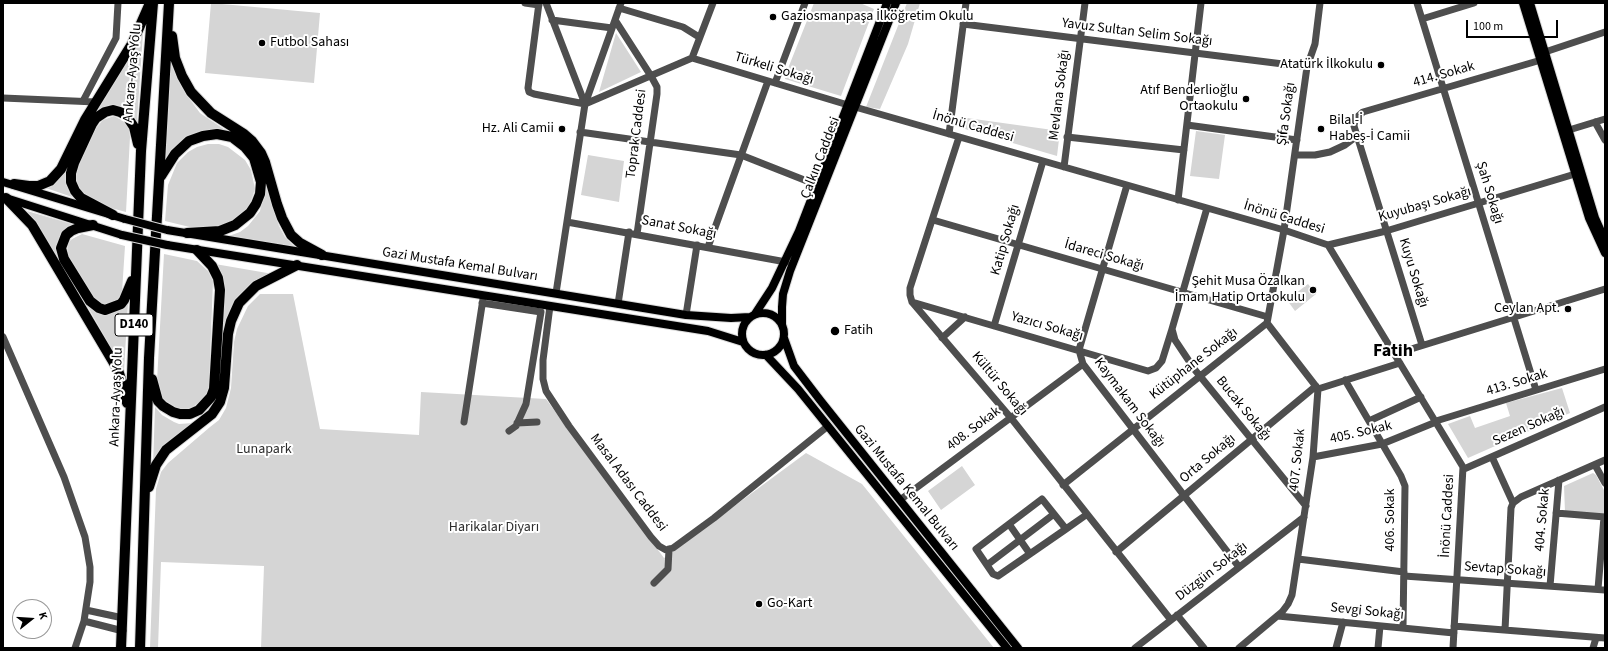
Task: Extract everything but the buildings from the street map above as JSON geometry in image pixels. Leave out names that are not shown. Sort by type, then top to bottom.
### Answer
[{"type":"highway","points":[[14,184],[38,186],[50,181],[61,169],[85,120],[132,44],[150,3]]},
{"type":"highway","name":"Ankara-Ayaş Yolu","points":[[121,648],[123,631],[140,174],[153,3]]},
{"type":"highway","points":[[169,3],[175,58],[182,76],[191,92],[211,113],[244,134],[252,141],[261,153],[265,162],[279,211],[291,235],[300,243],[322,255]]},
{"type":"highway","name":"D140","points":[[140,648],[146,499],[149,358],[169,3]]},
{"type":"highway","points":[[113,215],[81,198],[75,191],[71,182],[71,172],[74,163],[96,118],[105,112],[113,110],[120,112],[130,120],[137,135],[140,174]]},
{"type":"highway","points":[[160,178],[175,154],[189,141],[203,136],[217,134],[232,138],[245,147],[254,158],[261,182],[260,194],[250,213],[236,225],[220,230],[187,233]]},
{"type":"highway","points":[[5,198],[32,225],[118,370],[124,385],[130,422]]},
{"type":"highway","points":[[93,225],[78,228],[66,235],[61,248],[64,260],[90,301],[99,308],[105,310],[121,304],[131,286],[136,265]]},
{"type":"highway","points":[[149,358],[154,390],[158,401],[163,406],[173,412],[190,414],[198,410],[211,397],[214,389],[220,290],[218,278],[212,266],[197,250]]},
{"type":"highway","points":[[146,499],[156,465],[166,450],[212,414],[220,402],[224,388],[228,334],[231,321],[239,303],[256,286],[297,265]]},
{"type":"main road","name":"Çalkın Caddesi","points":[[782,325],[783,294],[790,271],[851,106],[887,3]]},
{"type":"main road","name":"Çalkın Caddesi","points":[[753,316],[772,288],[786,262],[817,185],[896,3]]},
{"type":"main road","points":[[1523,3],[1589,218],[1605,253]]},
{"type":"main road","points":[[1530,3],[1595,218],[1605,240]]},
{"type":"main road","name":"Gazi Mustafa Kemal Bulvarı","points":[[3,182],[14,184],[125,219],[167,230],[686,315],[731,318],[753,316]]},
{"type":"main road","name":"Gazi Mustafa Kemal Bulvarı","points":[[5,198],[122,235],[167,245],[297,265],[483,299],[550,306],[708,331],[744,342]]},
{"type":"main road","points":[[761,313],[773,315],[782,325],[784,338],[777,350],[766,355],[753,353],[747,348],[742,335],[743,328],[753,316],[761,313]]},
{"type":"main road","name":"Gazi Mustafa Kemal Bulvarı","points":[[784,338],[794,366],[1018,648]]},
{"type":"main road","name":"Gazi Mustafa Kemal Bulvarı","points":[[766,355],[798,389],[1007,648]]},
{"type":"street","points":[[83,101],[116,38],[118,3]]},
{"type":"street","points":[[525,3],[541,4]]},
{"type":"street","points":[[541,4],[528,88],[529,92],[585,104],[692,58],[712,3]]},
{"type":"street","points":[[708,247],[741,155],[805,3]]},
{"type":"street","points":[[949,134],[966,3]]},
{"type":"street","name":"Mevlana Sokağı","points":[[1064,167],[1085,3]]},
{"type":"street","points":[[1178,200],[1201,3]]},
{"type":"street","name":"Şifa Sokağı","points":[[1284,230],[1307,67],[1315,44],[1320,3]]},
{"type":"street","name":"Şah Sokağı","points":[[1417,3],[1536,390]]},
{"type":"street","points":[[1422,19],[1474,3]]},
{"type":"street","points":[[541,4],[552,20],[585,104]]},
{"type":"street","points":[[556,293],[585,104],[620,6],[683,27],[699,37]]},
{"type":"street","points":[[552,20],[614,24]]},
{"type":"street","name":"Toprak Caddesi","points":[[614,24],[651,76],[657,88],[637,234]]},
{"type":"street","name":"Yavuz Sultan Selim Sokağı","points":[[963,24],[1307,67]]},
{"type":"street","points":[[1545,52],[1605,32]]},
{"type":"street","name":"Türkeli Sokağı","points":[[692,58],[851,106]]},
{"type":"street","name":"414. Sokak","points":[[1356,117],[1363,112],[1541,60]]},
{"type":"street","points":[[3,98],[96,102]]},
{"type":"street","name":"İnönü Caddesi","points":[[851,106],[1284,230],[1328,245],[1464,469],[1453,648]]},
{"type":"street","name":"Kuyu Sokağı","points":[[1356,117],[1354,124],[1357,136],[1422,346]]},
{"type":"street","points":[[1569,130],[1605,119]]},
{"type":"street","points":[[1595,122],[1605,140]]},
{"type":"street","points":[[1187,125],[1297,140]]},
{"type":"street","points":[[580,132],[741,155],[817,185]]},
{"type":"street","points":[[1295,155],[1315,155],[1330,152],[1345,145],[1357,136]]},
{"type":"street","points":[[912,302],[910,288],[959,137]]},
{"type":"street","points":[[1068,137],[1184,150]]},
{"type":"street","name":"Katip Sokağı","points":[[994,326],[1043,161]]},
{"type":"street","name":"Kuyubaşı Sokağı","points":[[1328,245],[1386,230],[1575,174]]},
{"type":"street","name":"Kaymakam Sokağı","points":[[1127,185],[1079,350],[1083,364],[1239,567]]},
{"type":"street","points":[[1172,329],[1207,208]]},
{"type":"street","name":"İdareci Sokağı","points":[[933,220],[1183,292],[1267,320]]},
{"type":"street","name":"Sanat Sokağı","points":[[567,222],[629,232],[786,262]]},
{"type":"street","points":[[1284,230],[1267,320],[1317,388],[1400,363]]},
{"type":"street","points":[[618,304],[629,232]]},
{"type":"street","points":[[686,315],[697,245]]},
{"type":"street","points":[[1395,354],[1513,316],[1605,289]]},
{"type":"street","points":[[464,422],[483,299],[540,312],[526,404],[517,423],[509,431]]},
{"type":"street","name":"Yazıcı Sokağı","points":[[912,302],[1150,370],[1157,367],[1162,361],[1172,329]]},
{"type":"street","name":"Kültür Sokağı","points":[[912,302],[1011,418],[1171,620]]},
{"type":"street","name":"Masal Adası Caddesi","points":[[550,306],[543,360],[543,379],[546,391],[569,426],[651,538],[659,546],[666,550],[673,548],[714,518],[828,426]]},
{"type":"street","points":[[942,338],[965,317]]},
{"type":"street","name":"Kütüphane Sokağı","points":[[1063,485],[1200,376],[1267,320]]},
{"type":"street","name":"Bucak Sokağı","points":[[1172,329],[1179,347],[1200,376],[1306,506]]},
{"type":"street","points":[[3,337],[64,477],[85,537],[90,567],[90,582],[84,621],[75,648]]},
{"type":"street","name":"408. Sokak","points":[[900,500],[1083,364]]},
{"type":"street","name":"413. Sokak","points":[[1436,422],[1605,369]]},
{"type":"street","name":"406. Sokak","points":[[1345,380],[1401,476],[1405,486],[1403,628]]},
{"type":"street","name":"Orta Sokağı","points":[[1116,552],[1317,388]]},
{"type":"street","name":"407. Sokak","points":[[1239,648],[1278,616],[1286,608],[1292,598],[1313,457],[1317,388]]},
{"type":"street","points":[[1369,422],[1421,397]]},
{"type":"street","name":"Sezen Sokağı","points":[[1464,469],[1605,407]]},
{"type":"street","points":[[517,423],[537,422]]},
{"type":"street","name":"405. Sokak","points":[[1313,457],[1382,444],[1436,422]]},
{"type":"street","points":[[1492,457],[1513,503]]},
{"type":"street","points":[[1505,630],[1511,508],[1513,503],[1521,497],[1605,460]]},
{"type":"street","points":[[1595,464],[1605,483]]},
{"type":"street","name":"404. Sokak","points":[[1550,586],[1559,480]]},
{"type":"street","points":[[1066,529],[1042,499],[976,549],[993,574],[998,576],[1066,529],[1086,514]]},
{"type":"street","points":[[1556,513],[1604,517],[1602,590]]},
{"type":"street","points":[[987,565],[1054,514]]},
{"type":"street","name":"Düzgün Sokağı","points":[[1135,648],[1304,517]]},
{"type":"street","points":[[1009,524],[1030,554]]},
{"type":"street","points":[[654,583],[668,569],[669,550]]},
{"type":"street","name":"Sevtap Sokağı","points":[[1298,559],[1404,574],[1602,590]]},
{"type":"street","points":[[86,610],[123,618]]},
{"type":"street","points":[[107,627],[107,620],[110,615]]},
{"type":"street","points":[[1178,615],[1204,648]]},
{"type":"street","name":"Sevgi Sokağı","points":[[1278,616],[1403,628],[1505,630],[1605,638]]},
{"type":"street","points":[[84,621],[123,631]]},
{"type":"street","points":[[1336,648],[1343,622]]},
{"type":"street","points":[[1378,648],[1380,626]]},
{"type":"street","points":[[1593,648],[1596,638]]},
{"type":"green space","name":"Futbol Sahası","points":[[211,3],[320,13],[314,83],[205,73]]},
{"type":"green space","points":[[814,3],[860,3],[874,9],[841,96],[785,79]]},
{"type":"green space","points":[[907,3],[920,3],[908,44],[880,109],[866,107]]},
{"type":"green space","points":[[143,33],[137,122],[133,114],[123,107],[108,107],[100,109],[94,113]]},
{"type":"green space","points":[[616,33],[641,72],[599,92]]},
{"type":"green space","points":[[171,65],[186,94],[200,113],[246,144],[206,134],[165,162]]},
{"type":"green space","points":[[114,116],[125,122],[129,128],[130,137],[126,212],[92,203],[86,198],[78,187],[76,179],[76,171],[96,128],[103,120]]},
{"type":"green space","points":[[967,118],[1060,131],[1057,156],[965,129]]},
{"type":"green space","points":[[1196,131],[1225,135],[1219,179],[1190,176]]},
{"type":"green space","points":[[208,144],[219,144],[228,147],[245,160],[251,170],[255,189],[249,207],[243,216],[220,228],[198,229],[165,221],[168,185],[177,163],[188,152],[197,147]]},
{"type":"green space","points":[[588,155],[624,161],[619,202],[581,195]]},
{"type":"green space","points":[[68,166],[67,186],[72,197],[46,188],[62,176]]},
{"type":"green space","points":[[262,171],[279,226],[285,237],[296,248],[226,237],[240,232],[248,226],[260,211],[264,192]]},
{"type":"green space","points":[[27,211],[72,224],[62,233],[60,261]]},
{"type":"green space","points":[[82,234],[125,246],[122,292],[116,302],[106,305],[96,300],[70,260],[67,253],[68,243],[72,239]]},
{"type":"green space","points":[[164,254],[197,261],[208,271],[213,281],[209,386],[207,396],[190,409],[179,410],[165,403],[161,397],[157,381]]},
{"type":"green space","points":[[215,264],[273,274],[260,281],[223,334],[225,288],[222,277]]},
{"type":"green space","points":[[1308,284],[1316,294],[1295,311],[1287,300]]},
{"type":"green space","points":[[80,293],[104,313],[114,312],[128,303],[124,371]]},
{"type":"green space","name":"Harikalar Diyarı","points":[[260,294],[293,294],[320,429],[419,435],[421,392],[546,399],[664,558],[806,453],[862,484],[994,648],[261,648],[264,566],[161,562],[158,648],[150,648],[156,489],[161,472],[168,463],[219,420],[226,408],[231,388],[234,342],[237,329],[248,306]]},
{"type":"green space","points":[[1562,388],[1570,413],[1468,458],[1448,424],[1470,416],[1475,428],[1510,416],[1506,403]]},
{"type":"green space","points":[[155,407],[162,415],[174,422],[179,424],[193,423],[153,466]]},
{"type":"green space","points":[[962,466],[975,485],[941,510],[928,491]]},
{"type":"green space","points":[[1593,473],[1596,475],[1605,492],[1605,515],[1565,512],[1564,486]]},
{"type":"place","name":"Gaziosmanpaşa İlköğretim Okulu","points":[[773,17]]},
{"type":"place","name":"Futbol Sahası","points":[[262,43]]},
{"type":"place","name":"Atatürk İlkokulu","points":[[1381,65]]},
{"type":"place","name":"Atıf Benderlioğlu Ortaokulu","points":[[1246,99]]},
{"type":"place","name":"Hz. Ali Camii","points":[[562,129]]},
{"type":"place","name":"Bilal-İ Habeş-İ Camii","points":[[1321,129]]},
{"type":"place","name":"Şehit Musa Özalkan İmam Hatip Ortaokulu","points":[[1313,290]]},
{"type":"place","name":"Ceylan Apt.","points":[[1568,309]]},
{"type":"place","name":"Fatih","points":[[835,331]]},
{"type":"place","name":"Go-Kart","points":[[759,604]]},
{"type":"district","name":"Fatih","points":[[1393,352]]},
{"type":"park label","name":"Lunapark","points":[[264,450]]}]
